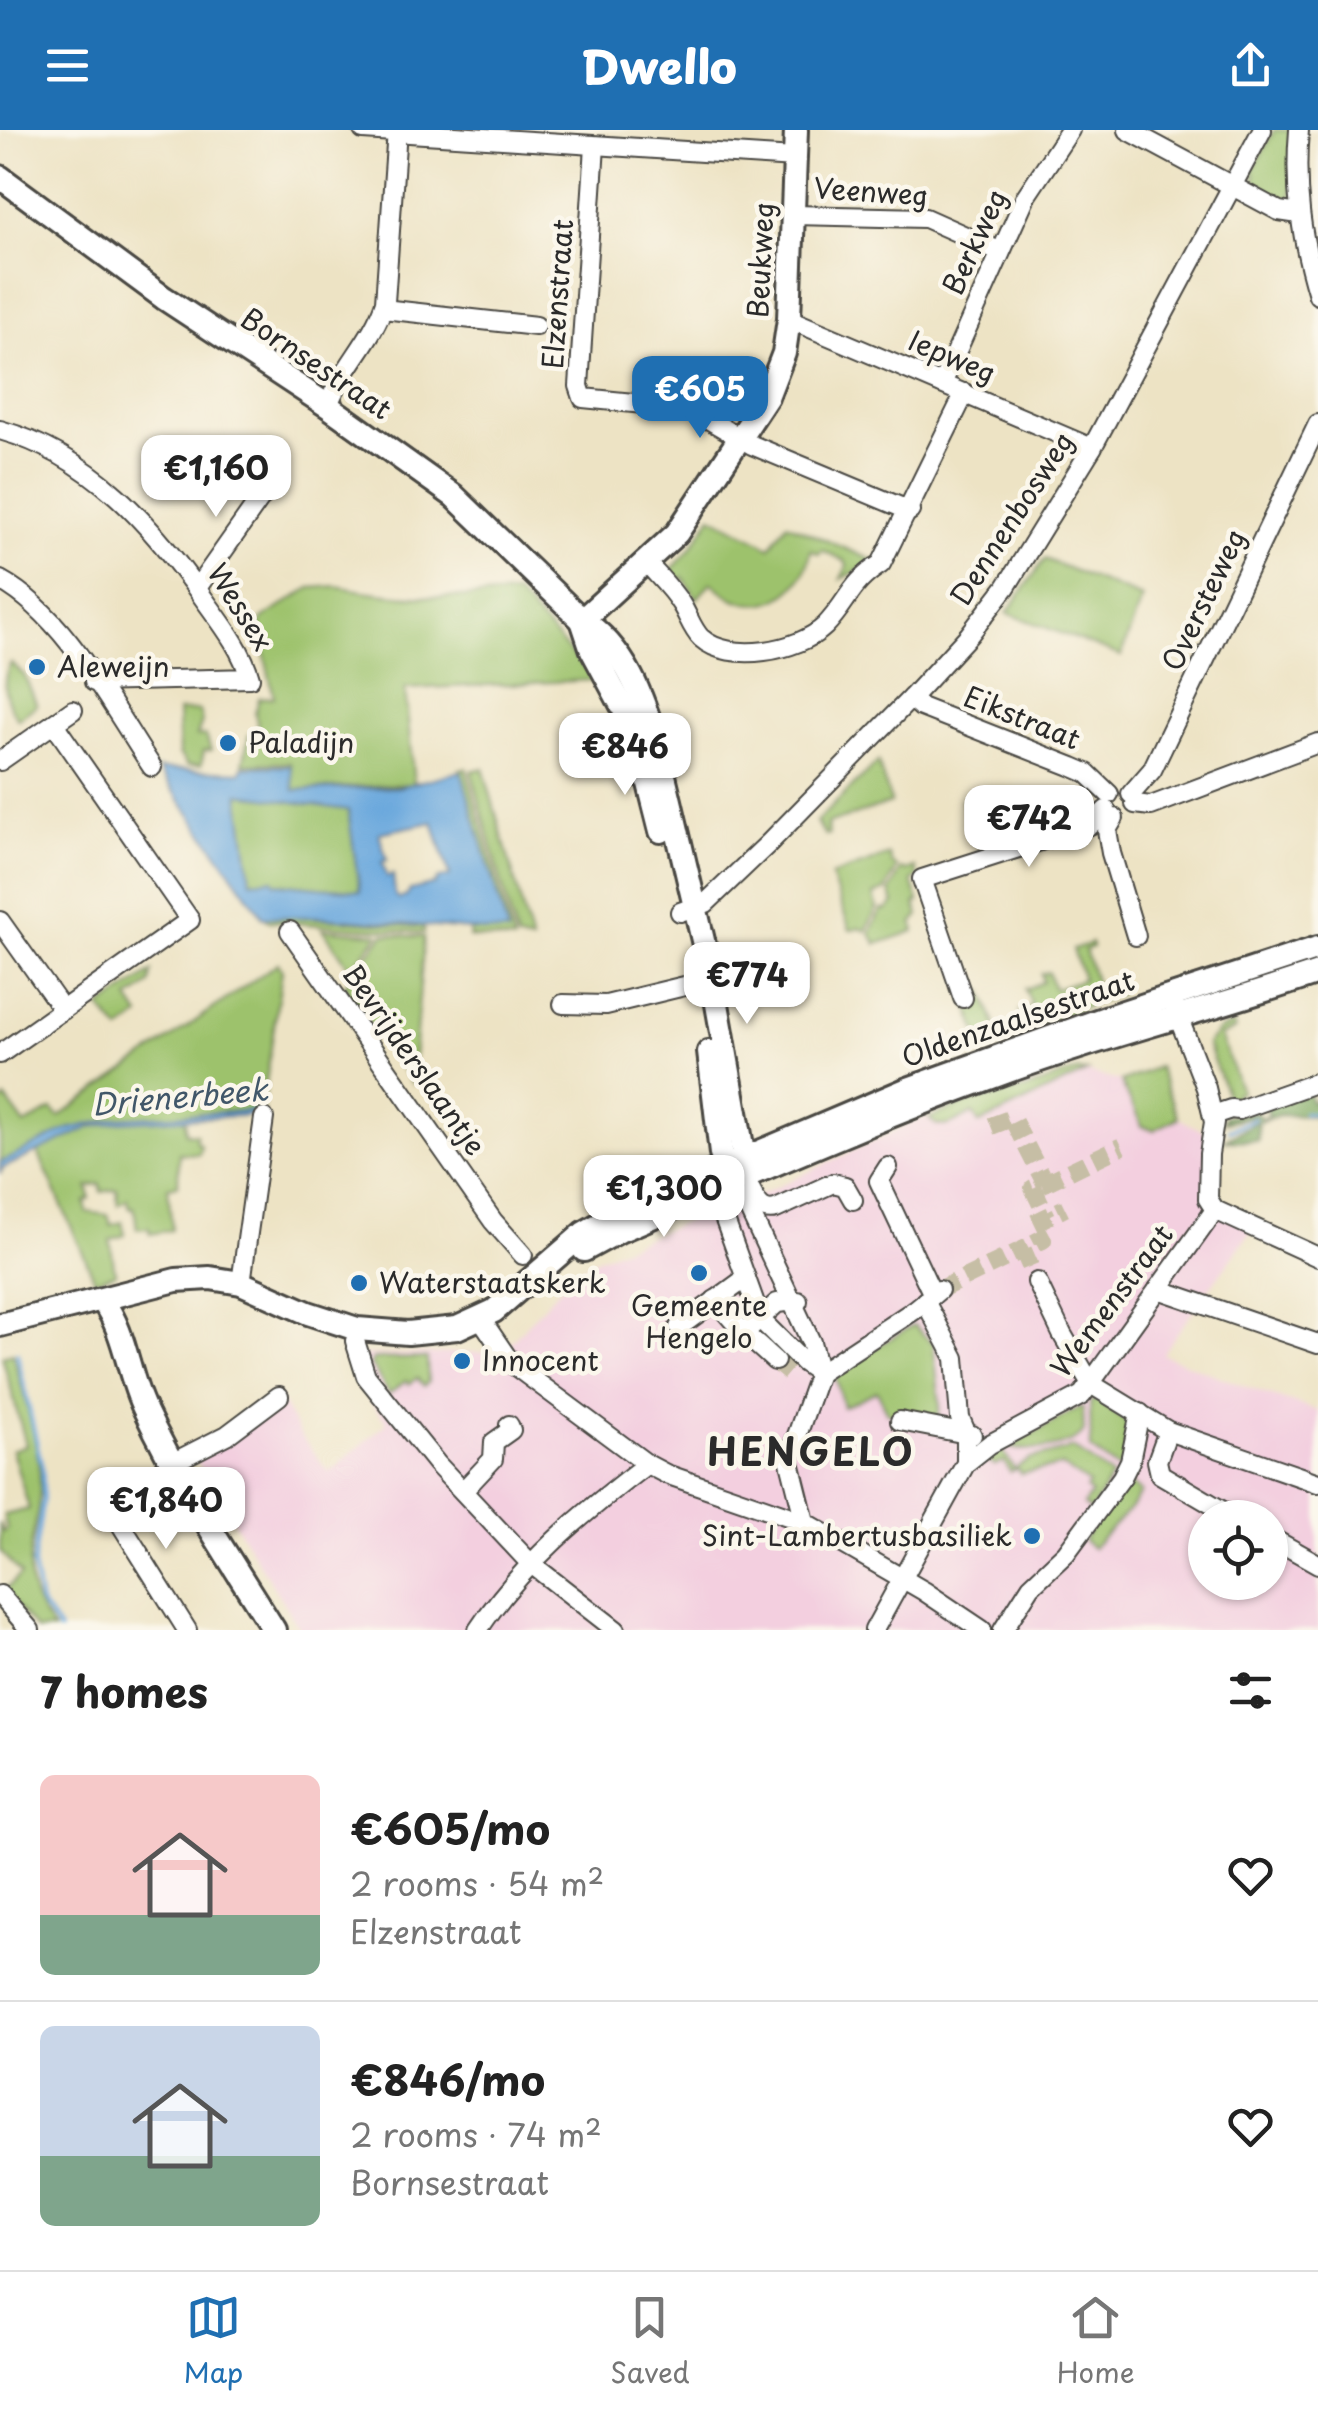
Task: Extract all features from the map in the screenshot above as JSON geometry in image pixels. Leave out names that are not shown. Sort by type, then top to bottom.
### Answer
[{"type":"main road","name":"Beukweg","points":[[582,620],[677,534],[767,397],[784,353],[789,319],[796,130]]},
{"type":"main road","name":"Bornsestraat","points":[[0,177],[164,298],[328,406],[454,496],[582,620],[592,650],[636,732],[714,987],[742,1178]]},
{"type":"main road","name":"Bornsestraat","points":[[688,910],[721,1154],[742,1178]]},
{"type":"main road","name":"Oldenzaalsestraat","points":[[742,1178],[873,1121],[1093,1041],[1318,948]]},
{"type":"main road","name":"Oldenzaalsestraat","points":[[1174,1008],[1318,973]]},
{"type":"main road","points":[[0,1325],[109,1314],[190,1278],[241,1282],[329,1321],[380,1332],[427,1332],[485,1325],[525,1306],[594,1244],[717,1200],[742,1178]]},
{"type":"main road","points":[[0,1340],[192,1289],[223,1291],[257,1301],[320,1331],[355,1341],[466,1339],[607,1218],[742,1178]]},
{"type":"main road","points":[[109,1314],[108,1343],[136,1415],[168,1454],[274,1630]]},
{"type":"street","points":[[363,130],[795,158]]},
{"type":"street","name":"Berkweg","points":[[942,384],[1026,196],[1070,130]]},
{"type":"street","points":[[1128,130],[1279,212],[1299,214]]},
{"type":"street","name":"Dennenbosweg","points":[[688,910],[706,904],[912,698],[1006,587],[1092,448],[1262,130]]},
{"type":"street","points":[[1299,130],[1299,214],[1303,246],[1318,296]]},
{"type":"street","points":[[328,406],[383,310],[398,131]]},
{"type":"street","name":"Elzenstraat","points":[[595,146],[580,393],[590,401],[674,408],[701,415],[752,445],[910,510]]},
{"type":"street","name":"Veenweg","points":[[793,214],[925,218],[999,251]]},
{"type":"street","points":[[383,310],[536,326]]},
{"type":"street","name":"Iepweg","points":[[789,319],[1092,448]]},
{"type":"street","points":[[646,562],[680,602],[703,640],[738,651],[790,646],[821,629],[843,604],[858,578],[882,564],[965,393]]},
{"type":"street","name":"Wessex","points":[[0,419],[7,432],[58,454],[121,498],[162,539],[246,661],[250,678],[94,682]]},
{"type":"street","name":"Oversteweg","points":[[1133,799],[1152,770],[1318,424]]},
{"type":"street","points":[[197,588],[274,479]]},
{"type":"street","points":[[0,580],[46,615],[152,767]]},
{"type":"street","name":"Eikstraat","points":[[912,698],[921,707],[1073,766],[1087,774],[1110,807]]},
{"type":"street","points":[[0,761],[73,710]]},
{"type":"street","points":[[0,1054],[190,920],[54,724]]},
{"type":"street","points":[[1136,936],[1107,830],[1110,807],[1118,789],[1151,806],[1318,743]]},
{"type":"street","points":[[1110,807],[1128,817],[1133,799]]},
{"type":"street","points":[[963,998],[922,879],[1090,825],[1110,807]]},
{"type":"street","points":[[0,922],[63,1010]]},
{"type":"street","name":"Bevrijderslaantje","points":[[290,931],[486,1226],[523,1255]]},
{"type":"street","points":[[563,1004],[606,1006],[696,982]]},
{"type":"street","points":[[1174,1008],[1213,1115],[1208,1199],[1216,1210],[1318,1257]]},
{"type":"street","points":[[1213,1115],[1239,1110],[1318,1082]]},
{"type":"street","points":[[241,1282],[264,1118]]},
{"type":"street","points":[[888,1166],[879,1181],[932,1295],[954,1358],[960,1418],[966,1432],[966,1462]]},
{"type":"street","points":[[742,1178],[766,1210],[832,1183],[844,1186],[853,1200]]},
{"type":"street","points":[[742,1178],[766,1241],[825,1369]]},
{"type":"street","points":[[717,1200],[761,1320],[803,1362],[825,1369]]},
{"type":"street","name":"Wemenstraat","points":[[874,1630],[966,1462],[990,1444],[1082,1395],[1216,1210]]},
{"type":"street","points":[[679,1328],[714,1300],[766,1241]]},
{"type":"street","points":[[1037,1282],[1091,1384],[1168,1431],[1318,1483]]},
{"type":"street","points":[[1158,1288],[1318,1344]]},
{"type":"street","points":[[805,1522],[789,1458],[825,1369],[932,1295]]},
{"type":"street","points":[[714,1300],[775,1361]]},
{"type":"street","points":[[744,1333],[777,1303],[796,1301]]},
{"type":"street","points":[[485,1325],[511,1364],[647,1464],[805,1522],[982,1630]]},
{"type":"street","points":[[355,1341],[366,1376],[378,1394],[463,1492],[530,1563],[616,1630]]},
{"type":"street","points":[[795,1378],[812,1394]]},
{"type":"street","points":[[168,1454],[227,1436],[279,1396]]},
{"type":"street","points":[[1003,1630],[1032,1586],[1066,1553],[1122,1477],[1130,1461],[1140,1414]]},
{"type":"street","points":[[900,1421],[966,1432],[990,1444]]},
{"type":"street","points":[[463,1492],[493,1460],[494,1442],[510,1430],[509,1425]]},
{"type":"street","points":[[1168,1431],[1158,1461],[1160,1474],[1204,1500]]},
{"type":"street","points":[[483,1628],[490,1609],[530,1563],[647,1464]]},
{"type":"street","points":[[106,1499],[187,1630]]},
{"type":"street","points":[[1288,1547],[1318,1564]]},
{"type":"street","points":[[0,1595],[30,1630]]},
{"type":"shaded area","points":[[1083,1071],[1122,1082],[1143,1126],[1153,1129],[1178,1118],[1215,1137],[1212,1193],[1218,1205],[1257,1223],[1162,1354],[1318,1411],[1318,1630],[300,1630],[187,1446],[225,1431],[277,1394],[301,1436],[329,1472],[387,1423],[370,1401],[351,1356],[491,1352],[509,1344],[571,1276],[596,1259],[693,1218],[711,1217],[916,1121],[972,1101]]},
{"type":"green space","points":[[1274,130],[1293,130],[1292,201],[1286,206],[1262,196],[1266,188],[1255,182],[1254,172],[1247,173],[1255,166]]},
{"type":"green space","points":[[712,516],[770,547],[787,523],[877,562],[841,579],[847,566],[845,561],[822,550],[819,554],[811,550],[803,575],[776,600],[737,600],[711,582],[697,599],[683,577],[673,584],[666,576]]},
{"type":"green space","points":[[1045,559],[1142,598],[1121,656],[1007,613]]},
{"type":"green space","points":[[336,586],[426,597],[516,594],[596,680],[405,689],[414,784],[293,790],[290,763],[243,764],[249,735],[260,734],[255,714],[259,698],[274,697],[259,630],[262,619],[310,588]]},
{"type":"green space","points":[[11,663],[24,675],[37,705],[18,719],[5,691]]},
{"type":"green space","points":[[178,711],[199,711],[202,722],[197,736],[206,736],[211,750],[204,751],[201,765],[187,765],[179,754]]},
{"type":"green space","points":[[878,762],[891,803],[827,824],[829,834],[825,835],[816,822]]},
{"type":"green space","points":[[466,768],[514,941],[469,937],[470,930],[508,932],[460,769]]},
{"type":"green space","points":[[484,768],[532,942],[517,939],[471,771]]},
{"type":"green space","points":[[239,793],[348,809],[360,891],[275,883],[273,879],[251,881]]},
{"type":"green space","points":[[973,796],[1033,820],[1038,834],[1019,841],[1016,831],[977,845],[961,800]]},
{"type":"green space","points":[[889,855],[897,867],[886,890],[874,895],[877,908],[866,931],[850,930],[831,876]]},
{"type":"green space","points":[[915,868],[918,877],[912,881],[919,915],[913,923],[915,931],[877,944],[870,933],[881,910],[894,903],[890,892],[901,869]]},
{"type":"green space","points":[[283,915],[424,927],[424,933],[269,921],[263,917]]},
{"type":"green space","points":[[323,929],[379,934],[351,970]]},
{"type":"green space","points":[[384,934],[424,937],[412,1083],[344,986]]},
{"type":"green space","points":[[1091,943],[1092,947],[1085,950],[1097,987],[1114,983],[1121,994],[982,1045],[967,1003],[970,996],[983,991],[997,1029],[1021,1021],[1019,1011],[1032,1006],[1025,989],[1043,982],[1041,974],[1048,972],[1054,989],[1083,979],[1073,949]]},
{"type":"green space","points":[[278,963],[282,971],[262,1110],[185,1114],[186,1133],[196,1134],[196,1142],[201,1145],[199,1154],[179,1153],[178,1185],[168,1187],[172,1230],[150,1234],[149,1228],[137,1229],[134,1207],[130,1208],[127,1199],[118,1205],[117,1189],[102,1192],[100,1184],[88,1187],[87,1212],[108,1215],[111,1225],[122,1222],[125,1235],[110,1240],[115,1273],[95,1280],[35,1146],[0,1163],[0,1103],[6,1099],[25,1125],[52,1109],[59,1117]]},
{"type":"green space","points":[[152,972],[150,984],[129,999],[140,1016],[120,1031],[100,1008]]},
{"type":"green space","points":[[1233,1024],[1235,1029],[1220,1036],[1241,1091],[1235,1094],[1238,1104],[1227,1103],[1207,1044],[1220,1029]]},
{"type":"green space","points":[[1158,1067],[1178,1118],[1154,1130],[1142,1126],[1121,1082]]},
{"type":"green space","points":[[1077,1071],[1087,1072],[979,1124],[973,1113],[944,1126],[929,1118],[969,1102],[1026,1089]]},
{"type":"green space","points":[[1308,1092],[1311,1102],[1318,1100],[1318,1116],[1279,1115],[1258,1122],[1258,1141],[1225,1140],[1255,1122],[1254,1116],[1224,1122],[1225,1116],[1256,1111],[1261,1119],[1268,1116],[1266,1107]]},
{"type":"green space","points":[[914,1325],[933,1340],[938,1417],[931,1422],[888,1413],[877,1391],[843,1407],[834,1371]]},
{"type":"green space","points":[[13,1353],[39,1467],[38,1511],[29,1569],[39,1608],[54,1630],[36,1630],[4,1591],[21,1575],[0,1551],[0,1523],[3,1532],[7,1530],[4,1515],[29,1509],[12,1450],[26,1445],[2,1356]]},
{"type":"green space","points":[[427,1358],[428,1382],[424,1386],[417,1378],[389,1394],[370,1364],[373,1359]]},
{"type":"green space","points":[[1095,1399],[1127,1422],[1124,1463],[1117,1469],[1091,1449],[1090,1402]]},
{"type":"green space","points":[[1080,1407],[1084,1431],[1071,1442],[1038,1449],[1009,1447]]},
{"type":"green space","points":[[1073,1448],[1112,1476],[1091,1511],[1083,1505],[1091,1494],[1086,1489],[1089,1484],[1062,1466],[1020,1474],[1018,1469],[1010,1472],[1004,1461],[995,1465],[985,1459],[1002,1449],[1014,1469],[1031,1459]]},
{"type":"green space","points":[[1124,1482],[1141,1492],[1131,1508],[1092,1548],[1083,1540]]},
{"type":"water","points":[[291,766],[294,790],[399,787],[461,771],[508,933],[318,917],[263,917],[158,769],[241,772],[243,767]],"holes":[[[239,794],[348,810],[360,891],[275,883],[273,879],[251,881]],[[433,822],[450,876],[410,890],[399,899],[393,875],[387,877],[382,862],[387,860],[379,833]]]},
{"type":"water","points":[[262,1110],[262,1114],[255,1115],[91,1127],[3,1168],[0,1174],[0,1163],[68,1129],[117,1118]]},
{"type":"waterway","name":"Drienerbeek","points":[[1304,1113],[1318,1114]]},
{"type":"waterway","name":"Drienerbeek","points":[[1229,1130],[1254,1119]]},
{"type":"waterway","points":[[17,1353],[43,1471],[33,1565],[40,1603],[59,1630]]},
{"type":"tunnel","points":[[991,1126],[1012,1118],[1045,1183],[1033,1188],[1047,1217]]},
{"type":"tunnel","points":[[1045,1183],[1122,1146]]},
{"type":"tunnel","points":[[939,1290],[1043,1240],[1034,1223],[1065,1208]]},
{"type":"tunnel","points":[[1023,1250],[1037,1282]]},
{"type":"tunnel","points":[[775,1361],[795,1378]]},
{"type":"place","name":"Aleweijn","points":[[37,667]]},
{"type":"place","name":"Paladijn","points":[[228,743]]},
{"type":"place","name":"Gemeente Hengelo","points":[[699,1273]]},
{"type":"place","name":"Waterstaatskerk","points":[[359,1283]]},
{"type":"place","name":"Innocent","points":[[462,1361]]},
{"type":"place","name":"Sint-Lambertusbasiliek","points":[[1032,1536]]},
{"type":"district","name":"HENGELO","points":[[811,1453]]}]
